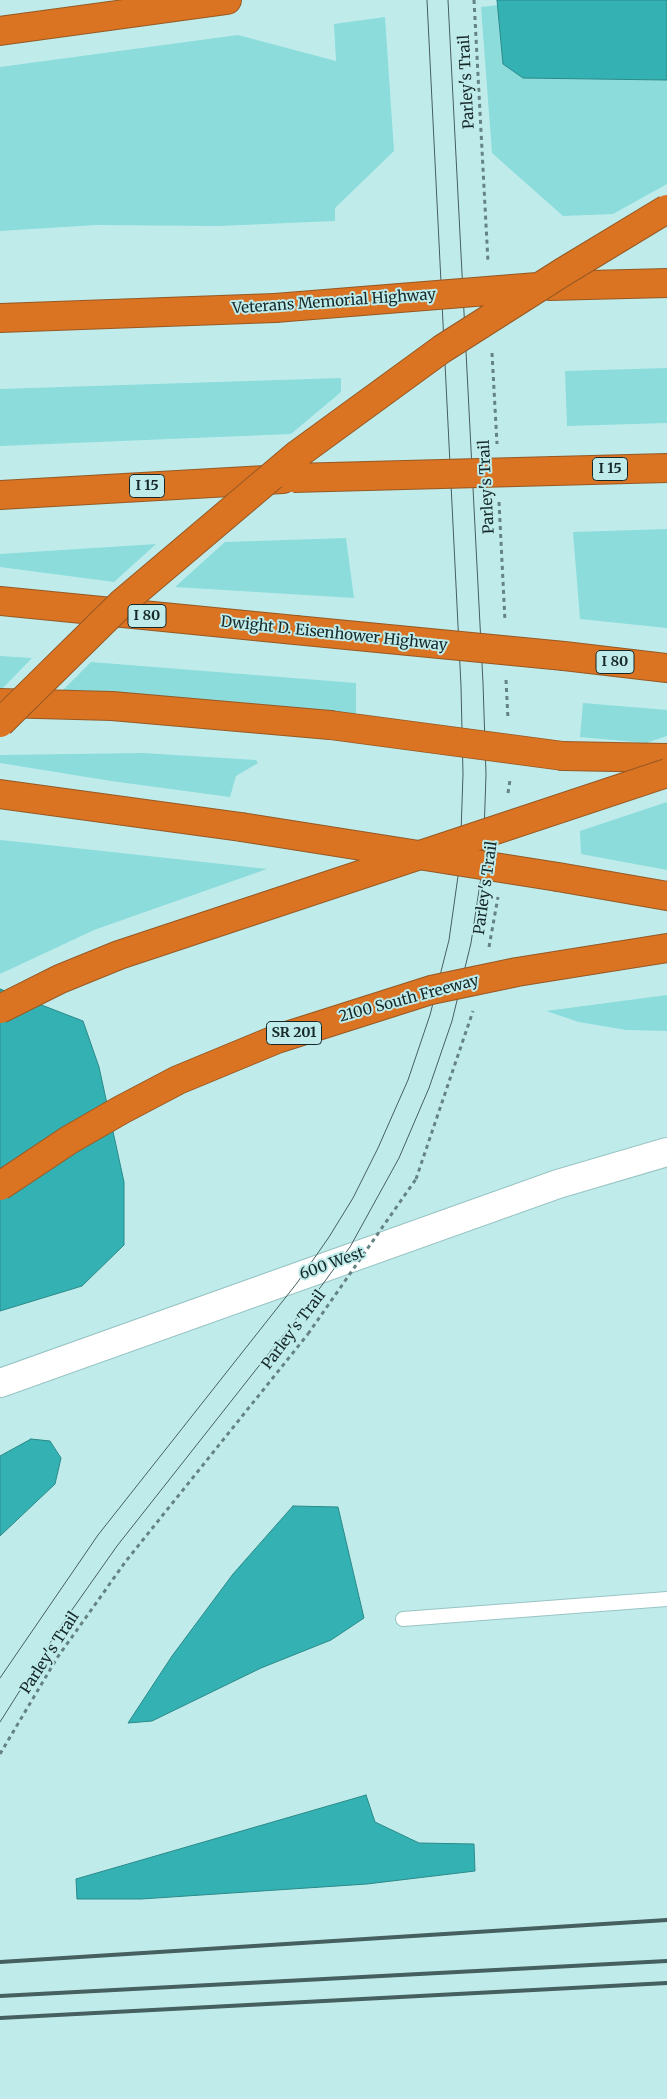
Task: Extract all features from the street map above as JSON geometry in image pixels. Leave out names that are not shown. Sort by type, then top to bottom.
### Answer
[{"type":"highway","points":[[0,31],[227,0]]},
{"type":"highway","points":[[0,723],[122,603],[298,454],[442,349],[578,262],[667,209]]},
{"type":"highway","name":"Veterans Memorial Highway","points":[[0,318],[275,308],[549,286],[667,281]]},
{"type":"highway","name":"I 15","points":[[0,495],[293,478],[667,468]]},
{"type":"highway","name":"Dwight D. Eisenhower Highway","points":[[0,601],[564,656],[667,668]]},
{"type":"highway","points":[[0,703],[112,706],[330,725],[563,756],[667,758]]},
{"type":"highway","points":[[0,1009],[60,979],[119,955],[667,773]]},
{"type":"highway","points":[[0,794],[241,827],[667,896]]},
{"type":"highway","points":[[617,956],[667,948]]},
{"type":"highway","points":[[617,956],[667,954]]},
{"type":"highway","name":"2100 South Freeway","points":[[0,1186],[69,1140],[128,1106],[178,1080],[277,1039],[431,990],[517,972],[617,956]]},
{"type":"street","name":"600 West","points":[[0,1383],[558,1184],[667,1152]]},
{"type":"lane","points":[[403,1619],[667,1599]]},
{"type":"path","name":"Parley's Trail","points":[[474,0],[488,267]]},
{"type":"path","name":"Parley's Trail","points":[[492,347],[497,447]]},
{"type":"path","name":"Parley's Trail","points":[[499,497],[505,625]]},
{"type":"path","points":[[506,673],[508,720]]},
{"type":"path","points":[[508,797],[510,778]]},
{"type":"path","name":"Parley's Trail","points":[[487,953],[497,915],[498,896]]},
{"type":"path","name":"Parley's Trail","points":[[0,1754],[57,1658],[126,1561],[308,1334],[416,1179],[473,1010]]},
{"type":"shaded area","points":[[497,0],[667,0],[667,80],[523,78],[503,64]]},
{"type":"shaded area","points":[[498,5],[503,64],[523,78],[667,80],[667,184],[613,214],[563,216],[492,153],[481,7]]},
{"type":"shaded area","points":[[385,17],[394,151],[335,208],[335,221],[219,226],[96,225],[0,231],[0,67],[238,35],[336,61],[334,24]]},
{"type":"shaded area","points":[[667,368],[667,423],[567,426],[565,371]]},
{"type":"shaded area","points":[[341,378],[341,392],[291,434],[0,446],[0,389]]},
{"type":"shaded area","points":[[667,529],[667,628],[580,619],[573,532]]},
{"type":"shaded area","points":[[346,538],[354,598],[175,587],[225,542]]},
{"type":"shaded area","points":[[156,544],[114,582],[0,567],[0,554]]},
{"type":"shaded area","points":[[0,656],[32,658],[0,691]]},
{"type":"shaded area","points":[[91,662],[356,683],[356,723],[48,705]]},
{"type":"shaded area","points":[[583,703],[667,710],[667,736],[646,743],[580,737]]},
{"type":"shaded area","points":[[143,753],[256,760],[258,763],[236,776],[230,797],[111,781],[0,763],[0,755]]},
{"type":"shaded area","points":[[667,802],[667,870],[581,854],[580,831]]},
{"type":"shaded area","points":[[0,840],[267,869],[94,930],[0,974]]},
{"type":"shaded area","points":[[0,989],[83,1021],[99,1067],[124,1182],[124,1245],[82,1286],[0,1311]]},
{"type":"shaded area","points":[[667,995],[667,1031],[626,1030],[579,1022],[546,1011]]},
{"type":"shaded area","points":[[31,1439],[50,1441],[61,1458],[55,1484],[0,1536],[0,1456]]},
{"type":"shaded area","points":[[293,1506],[338,1507],[364,1618],[331,1640],[261,1668],[152,1721],[128,1723],[172,1656],[233,1574]]},
{"type":"shaded area","points":[[366,1795],[375,1822],[419,1843],[474,1844],[475,1871],[367,1884],[141,1899],[77,1899],[76,1879]]},
{"type":"tram line","points":[[0,1678],[98,1535],[297,1283],[329,1237],[353,1198],[378,1148],[408,1080],[430,1015],[449,940],[460,862],[463,774],[461,686],[427,0]]},
{"type":"tram line","points":[[0,1722],[62,1624],[117,1546],[314,1296],[350,1247],[399,1158],[429,1088],[452,1021],[471,943],[483,864],[486,774],[448,0]]},
{"type":"railway","points":[[0,1962],[667,1920]]},
{"type":"railway","points":[[0,1996],[667,1961]]},
{"type":"railway","points":[[0,2018],[667,1983]]}]
